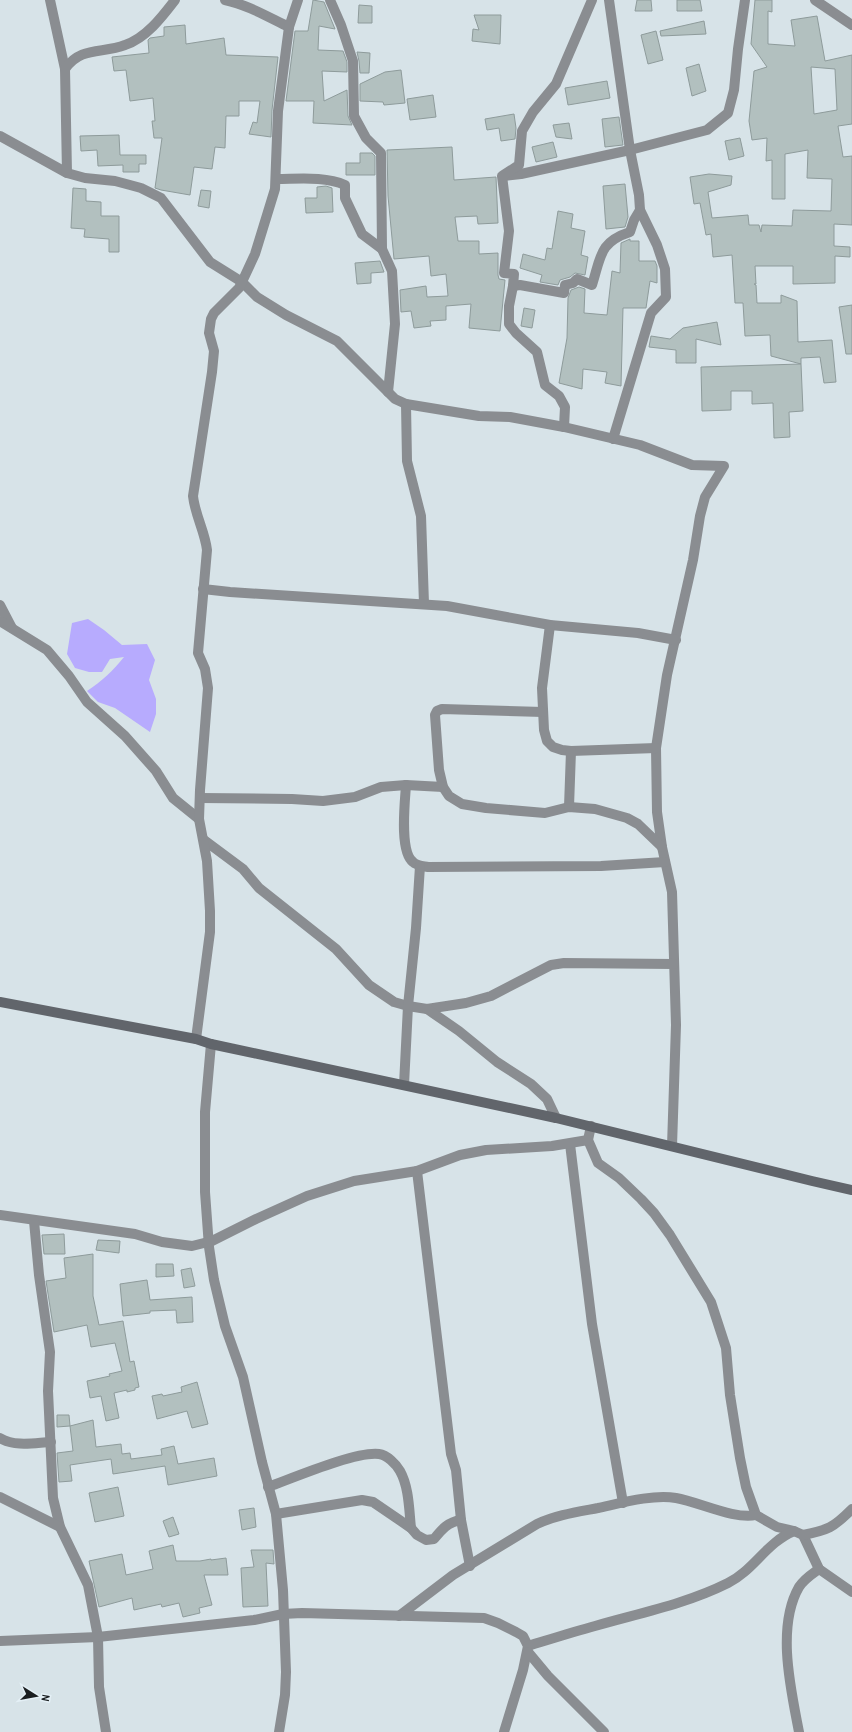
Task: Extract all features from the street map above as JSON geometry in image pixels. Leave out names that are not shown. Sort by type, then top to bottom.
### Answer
[{"type":"street","points":[[50,0],[65,69],[67,173]]},
{"type":"street","points":[[65,69],[71,60],[80,55],[125,46],[136,40],[164,15],[175,0]]},
{"type":"street","points":[[225,0],[249,6],[263,15],[289,27]]},
{"type":"street","points":[[196,1039],[210,932],[210,911],[207,861],[199,819],[208,688],[205,668],[198,653],[207,550],[204,535],[194,506],[193,496],[214,351],[209,333],[209,327],[214,313],[239,288],[242,282],[255,254],[264,221],[272,201],[277,179],[278,111],[289,27],[298,0]]},
{"type":"street","points":[[330,0],[341,25],[353,61],[354,116],[366,138],[381,153],[382,249],[392,271],[395,324],[388,392]]},
{"type":"street","points":[[502,176],[519,165],[522,131],[533,112],[556,84],[592,0]]},
{"type":"street","points":[[502,176],[521,174],[630,150],[707,130],[728,113],[734,90],[745,0]]},
{"type":"street","points":[[815,0],[852,25]]},
{"type":"street","points":[[608,1],[630,150],[639,195],[640,210],[657,245],[665,269],[666,297],[651,313],[613,439]]},
{"type":"street","points":[[0,136],[67,173],[85,178],[115,181],[141,188],[161,198],[210,262],[242,282],[257,297],[286,315],[337,341],[349,351],[395,399],[406,404],[479,416],[510,417],[564,427],[640,446],[692,465],[724,466],[705,497],[676,640],[667,675],[656,748],[657,812],[662,847],[672,892],[676,1025],[672,1146]]},
{"type":"street","points":[[502,176],[508,231],[504,273],[514,274],[514,286],[509,306],[509,324],[516,333],[537,352],[545,385],[559,396],[565,407],[564,427]]},
{"type":"street","points":[[277,179],[316,179],[338,182],[345,185],[345,198],[362,234],[382,249]]},
{"type":"street","points":[[514,286],[520,285],[564,293],[565,285],[573,283],[577,279],[592,285],[605,246],[616,236],[630,232],[634,220],[640,210]]},
{"type":"street","points":[[406,404],[407,461],[421,516],[424,604]]},
{"type":"street","points":[[203,589],[447,606],[550,625],[638,633],[676,640]]},
{"type":"street","points":[[0,605],[12,628]]},
{"type":"street","points":[[0,621],[47,650],[69,676],[86,702],[125,736],[156,771],[173,798],[199,819]]},
{"type":"street","points":[[550,625],[542,688],[544,730],[547,741],[553,747],[571,751],[656,748]]},
{"type":"street","points":[[543,712],[442,709],[437,711],[435,715],[439,770],[442,787],[449,796],[462,804],[470,806],[545,813],[559,811],[569,807],[595,809],[627,818],[647,832],[662,847]]},
{"type":"street","points":[[569,807],[571,751]]},
{"type":"street","points":[[200,798],[292,799],[323,801],[355,796],[381,787],[406,785],[442,787]]},
{"type":"street","points":[[406,785],[405,828],[407,852],[412,862],[420,866],[601,866],[665,862]]},
{"type":"street","points":[[204,840],[243,869],[259,888],[336,949],[369,985],[394,1002],[408,1006],[428,1009],[466,1003],[491,996],[551,965],[564,963],[674,964]]},
{"type":"street","points":[[404,1085],[408,1006],[416,928],[420,866]]},
{"type":"street","points":[[0,1002],[196,1039],[211,1044],[556,1118],[852,1190]]},
{"type":"street","points":[[428,1009],[496,1062],[531,1084],[547,1099],[556,1118]]},
{"type":"street","points":[[211,1044],[205,1112],[205,1192],[208,1243],[214,1280],[225,1326],[243,1377],[268,1487],[276,1514],[280,1551],[285,1695],[279,1732]]},
{"type":"street","points":[[591,1126],[588,1140],[598,1163],[619,1178],[642,1199],[658,1218],[711,1302],[726,1348],[730,1395],[740,1458],[746,1487],[756,1515]]},
{"type":"street","points":[[0,1215],[134,1234],[162,1242],[192,1246],[208,1243],[256,1219],[322,1190],[354,1181],[417,1171],[460,1155],[486,1150],[570,1144],[588,1140]]},
{"type":"street","points":[[570,1144],[592,1324],[623,1503]]},
{"type":"street","points":[[417,1171],[451,1454],[456,1470],[461,1520],[470,1566]]},
{"type":"street","points":[[34,1221],[39,1275],[49,1340],[48,1391],[53,1498],[60,1527],[88,1585],[98,1637],[99,1687],[106,1732]]},
{"type":"street","points":[[0,1438],[8,1442],[18,1444],[51,1442]]},
{"type":"street","points":[[268,1487],[355,1456],[379,1454],[388,1457],[399,1471],[406,1486],[411,1528]]},
{"type":"street","points":[[0,1497],[60,1527]]},
{"type":"street","points":[[399,1616],[453,1575],[470,1566],[536,1524],[549,1518],[623,1503],[663,1497],[676,1498],[742,1516],[756,1515],[777,1527],[798,1533],[819,1569],[852,1592]]},
{"type":"street","points":[[276,1514],[362,1500],[374,1502],[411,1528],[417,1535],[426,1540],[434,1539],[444,1527],[452,1521],[461,1520]]},
{"type":"street","points":[[837,1524],[852,1509]]},
{"type":"street","points":[[528,1649],[595,1626],[647,1613],[709,1592],[730,1582],[784,1536],[826,1530],[837,1524],[852,1520]]},
{"type":"street","points":[[799,1732],[791,1686],[787,1645],[790,1608],[799,1586],[810,1574],[819,1569]]},
{"type":"street","points":[[0,1641],[98,1637],[254,1620],[283,1614],[318,1613],[484,1618],[498,1623],[523,1636],[528,1649],[548,1676],[604,1732]]},
{"type":"street","points":[[504,1732],[528,1649]]},
{"type":"shaded area","points":[[88,619],[122,645],[147,644],[155,660],[149,680],[156,699],[156,714],[150,732],[115,708],[98,702],[87,691],[107,676],[124,657],[110,659],[102,672],[89,672],[75,668],[67,654],[72,623]]},
{"type":"building","points":[[313,0],[324,2],[335,29],[319,26],[318,50],[343,51],[347,62],[347,72],[322,71],[324,101],[347,90],[348,116],[352,125],[313,123],[314,101],[286,101],[295,31],[308,31]]},
{"type":"building","points":[[637,0],[651,0],[652,11],[635,11]]},
{"type":"building","points":[[677,0],[700,0],[702,11],[677,11]]},
{"type":"building","points":[[755,0],[772,0],[772,12],[768,11],[768,44],[795,46],[791,20],[817,16],[825,61],[852,55],[852,124],[838,126],[843,157],[852,156],[852,225],[834,224],[834,246],[850,247],[850,257],[835,256],[835,283],[793,284],[793,266],[755,266],[756,284],[754,284],[756,285],[757,303],[781,303],[781,295],[797,301],[798,342],[832,340],[836,382],[824,383],[820,357],[801,358],[801,364],[771,356],[770,335],[745,336],[743,303],[735,303],[732,255],[713,257],[711,234],[706,235],[700,203],[694,204],[690,177],[709,174],[732,176],[731,185],[708,192],[712,218],[748,215],[749,225],[759,225],[761,232],[762,225],[792,226],[793,210],[831,211],[832,179],[807,178],[808,150],[785,154],[785,199],[772,199],[772,160],[766,161],[767,138],[752,140],[749,121],[754,71],[767,67],[751,44]],"holes":[[[811,67],[835,69],[837,110],[814,114]]]},
{"type":"building","points":[[359,5],[372,6],[372,23],[358,23]]},
{"type":"building","points":[[474,15],[501,15],[500,44],[472,41],[473,29],[479,30]]},
{"type":"building","points":[[704,21],[706,34],[661,36],[660,31]]},
{"type":"building","points":[[185,25],[186,44],[224,38],[226,55],[278,57],[272,110],[271,137],[249,134],[253,122],[257,123],[260,101],[239,101],[239,116],[226,116],[225,148],[215,147],[212,169],[194,167],[190,195],[155,188],[162,138],[154,138],[152,121],[155,121],[153,98],[130,101],[126,70],[114,71],[112,57],[149,53],[148,40],[150,38],[164,36],[164,27]]},
{"type":"building","points":[[656,31],[663,60],[648,64],[641,35]]},
{"type":"building","points":[[357,52],[370,53],[369,73],[360,73]]},
{"type":"building","points":[[699,64],[706,91],[692,96],[686,68]]},
{"type":"building","points":[[401,70],[405,103],[384,105],[383,102],[360,101],[360,84],[385,72]]},
{"type":"building","points":[[607,81],[610,98],[568,105],[565,88]]},
{"type":"building","points":[[433,95],[436,117],[410,120],[407,99]]},
{"type":"building","points":[[514,114],[516,128],[515,139],[501,141],[499,128],[487,130],[485,119]]},
{"type":"building","points":[[619,117],[623,145],[605,147],[602,119]]},
{"type":"building","points":[[569,123],[572,139],[556,137],[553,125]]},
{"type":"building","points":[[119,135],[120,155],[146,155],[146,164],[139,164],[139,172],[123,172],[123,165],[98,166],[97,150],[81,151],[80,136]]},
{"type":"building","points":[[740,138],[744,156],[729,160],[725,141]]},
{"type":"building","points":[[553,142],[557,157],[536,162],[532,147]]},
{"type":"building","points":[[452,147],[454,180],[496,177],[498,223],[478,224],[477,216],[455,217],[458,241],[479,241],[479,254],[498,253],[499,279],[505,280],[500,331],[469,328],[471,304],[446,306],[446,320],[430,321],[431,326],[414,328],[411,311],[401,312],[400,290],[426,286],[427,297],[448,296],[446,274],[431,276],[429,256],[394,259],[388,196],[387,150]]},
{"type":"building","points":[[360,153],[372,153],[375,156],[375,175],[346,175],[346,163],[360,163]]},
{"type":"building","points":[[625,184],[628,217],[625,227],[606,229],[603,186]]},
{"type":"building","points":[[326,186],[332,188],[333,212],[306,213],[305,198],[317,198],[317,187]]},
{"type":"building","points":[[73,188],[86,189],[86,201],[101,202],[101,216],[119,216],[119,252],[109,252],[109,239],[84,237],[85,229],[71,228]]},
{"type":"building","points":[[201,190],[211,191],[209,208],[198,206]]},
{"type":"building","points":[[558,211],[573,214],[571,228],[585,231],[581,255],[588,257],[585,275],[575,273],[570,277],[560,280],[558,285],[540,282],[542,275],[520,268],[523,254],[545,260],[547,248],[552,249]]},
{"type":"building","points":[[630,239],[630,241],[639,241],[639,261],[655,261],[657,266],[657,283],[650,281],[646,308],[623,308],[621,386],[605,383],[607,372],[583,369],[582,389],[559,383],[567,338],[568,298],[571,290],[579,287],[585,289],[584,313],[607,315],[612,271],[620,273],[621,243]]},
{"type":"building","points":[[380,261],[384,272],[371,273],[371,283],[357,284],[355,263]]},
{"type":"building","points":[[852,305],[852,354],[846,354],[839,307]]},
{"type":"building","points":[[524,308],[535,310],[532,328],[521,326]]},
{"type":"building","points":[[717,322],[721,345],[696,339],[696,363],[676,363],[676,350],[649,347],[651,336],[670,339],[683,328]]},
{"type":"building","points":[[801,364],[803,411],[789,412],[790,437],[774,438],[773,403],[752,404],[752,391],[731,391],[731,410],[702,411],[701,367]]},
{"type":"building","points":[[64,1234],[65,1254],[44,1254],[42,1235]]},
{"type":"building","points":[[98,1240],[120,1241],[119,1253],[96,1250]]},
{"type":"building","points":[[93,1254],[93,1296],[99,1325],[123,1321],[130,1362],[134,1361],[139,1387],[135,1388],[135,1390],[127,1392],[127,1390],[114,1393],[119,1418],[106,1421],[101,1396],[90,1398],[87,1381],[110,1376],[109,1374],[122,1371],[115,1343],[91,1347],[87,1325],[54,1332],[46,1281],[66,1278],[64,1258]]},
{"type":"building","points":[[156,1264],[173,1264],[174,1276],[156,1277]]},
{"type":"building","points":[[191,1268],[195,1286],[184,1288],[181,1270]]},
{"type":"building","points":[[147,1280],[150,1300],[192,1297],[193,1322],[177,1323],[176,1310],[150,1311],[150,1313],[123,1316],[120,1284]]},
{"type":"building","points":[[197,1382],[208,1424],[192,1428],[187,1411],[157,1419],[152,1396],[162,1394],[163,1396],[182,1392],[181,1387]]},
{"type":"building","points":[[57,1415],[69,1415],[70,1426],[57,1427]]},
{"type":"building","points":[[93,1420],[96,1447],[121,1444],[122,1454],[130,1453],[131,1459],[162,1455],[161,1449],[174,1446],[178,1464],[214,1458],[217,1476],[168,1485],[165,1466],[113,1474],[111,1459],[70,1465],[72,1481],[59,1482],[57,1453],[73,1451],[70,1426]]},
{"type":"building","points":[[118,1487],[124,1516],[95,1522],[89,1493]]},
{"type":"building","points":[[254,1508],[256,1527],[242,1530],[239,1510]]},
{"type":"building","points":[[173,1517],[179,1534],[169,1537],[163,1521]]},
{"type":"building","points":[[173,1545],[176,1561],[200,1561],[226,1558],[228,1575],[204,1575],[212,1605],[199,1608],[200,1613],[183,1617],[179,1603],[162,1607],[161,1604],[134,1610],[132,1598],[99,1607],[89,1561],[122,1554],[126,1575],[153,1569],[149,1551]]},
{"type":"building","points":[[251,1550],[273,1550],[274,1564],[266,1563],[268,1606],[243,1607],[241,1568],[254,1567]]}]
